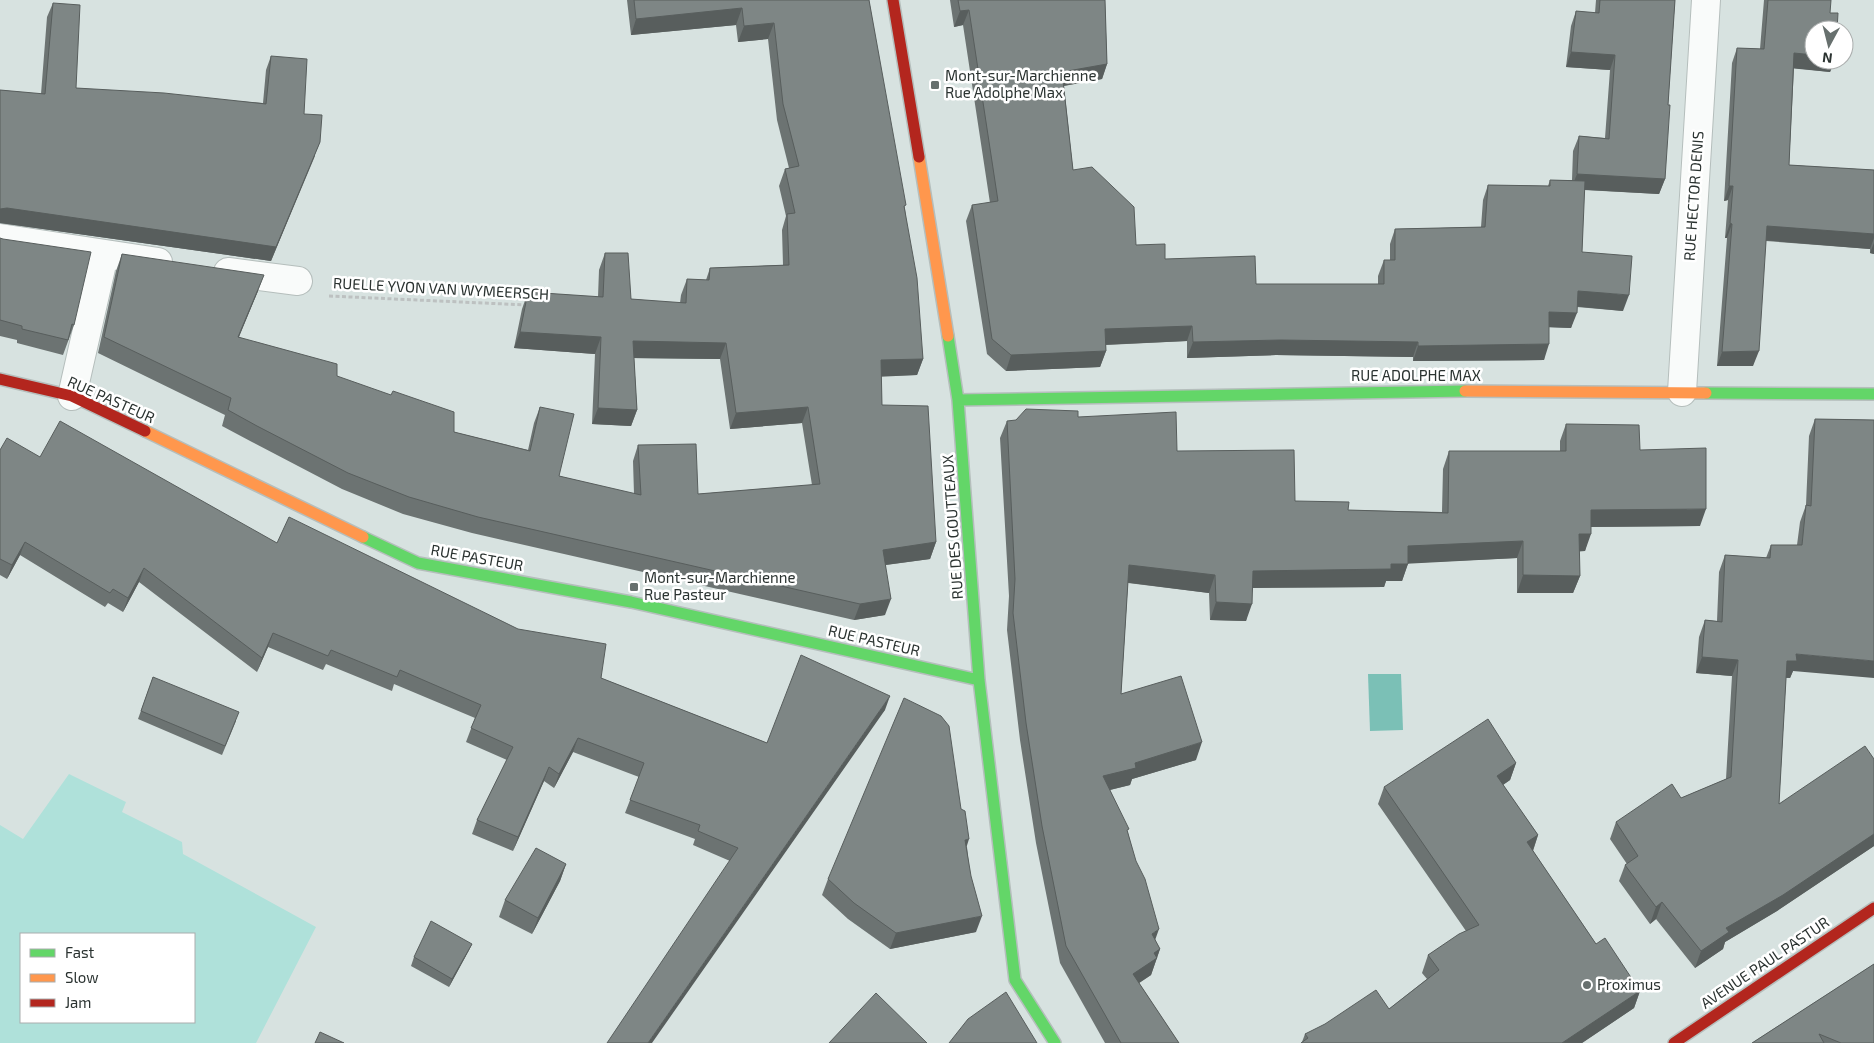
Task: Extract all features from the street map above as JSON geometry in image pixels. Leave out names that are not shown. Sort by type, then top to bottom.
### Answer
[{"type":"street","name":"RUE DES GOUTTEAUX","points":[[893,0],[958,400],[979,680],[1015,980],[1054,1043]]},
{"type":"street","name":"RUE HECTOR DENIS","points":[[1682,392],[1706,0]]},
{"type":"street","points":[[0,238],[298,281]]},
{"type":"street","points":[[72,396],[104,254]]},
{"type":"street","name":"RUE PASTEUR","points":[[0,379],[72,396],[418,563],[484,573],[631,602],[979,680]]},
{"type":"street","name":"RUE ADOLPHE MAX","points":[[958,400],[1405,390],[1874,394]]},
{"type":"street","name":"AVENUE PAUL PASTUR","points":[[1674,1043],[1874,908]]},
{"type":"path","name":"RUELLE YVON VAN WYMEERSCH","points":[[298,281],[332,298],[530,305]]},
{"type":"shaded area","points":[[1368,674],[1401,674],[1403,730],[1370,731]]},
{"type":"shaded area","points":[[69,774],[126,802],[122,812],[182,842],[183,854],[316,927],[256,1043],[0,1043],[0,825],[23,839]]},
{"type":"building","points":[[634,0],[869,0],[906,205],[904,206],[917,278],[923,359],[881,360],[882,405],[928,406],[936,542],[883,550],[891,599],[860,604],[478,517],[409,497],[348,473],[257,426],[228,410],[231,398],[104,337],[122,254],[264,275],[238,337],[337,364],[337,376],[391,395],[393,391],[454,412],[454,432],[530,451],[540,407],[574,414],[559,476],[641,495],[638,445],[696,444],[698,494],[820,484],[808,407],[736,413],[726,343],[633,341],[637,410],[598,408],[601,337],[520,332],[528,292],[603,297],[605,253],[628,253],[631,299],[686,303],[687,279],[709,280],[710,268],[789,265],[787,214],[795,213],[785,169],[799,166],[783,104],[774,23],[744,26],[742,8],[636,19]]},
{"type":"building","points":[[958,0],[1105,0],[1107,64],[1062,72],[1073,170],[1092,167],[1134,207],[1136,245],[1165,244],[1165,259],[1255,256],[1256,284],[1384,284],[1384,260],[1395,260],[1395,229],[1485,227],[1488,185],[1550,186],[1550,180],[1585,181],[1582,252],[1632,256],[1629,295],[1578,291],[1577,313],[1549,312],[1549,344],[1418,346],[1418,342],[1281,340],[1193,342],[1192,326],[1105,329],[1106,351],[1011,355],[992,339],[972,205],[998,201],[969,10],[960,11]]},
{"type":"building","points":[[1600,0],[1675,0],[1665,179],[1577,174],[1579,136],[1609,139],[1615,55],[1571,52],[1576,11],[1599,13]]},
{"type":"building","points":[[1768,0],[1831,0],[1830,13],[1838,13],[1838,20],[1804,20],[1804,54],[1794,53],[1789,165],[1874,170],[1874,234],[1767,226],[1759,351],[1722,352],[1732,224],[1730,223],[1733,186],[1729,186],[1737,48],[1764,49]]},
{"type":"building","points":[[53,3],[80,5],[76,88],[164,93],[266,104],[271,56],[307,59],[304,114],[322,115],[320,142],[276,247],[7,208],[0,209],[0,90],[45,94]]},
{"type":"building","points":[[0,238],[91,252],[74,325],[72,324],[68,340],[22,329],[22,326],[0,320]]},
{"type":"building","points":[[1026,409],[1078,411],[1078,417],[1176,412],[1177,451],[1294,450],[1295,501],[1349,502],[1348,510],[1448,513],[1449,451],[1566,451],[1566,424],[1639,425],[1640,450],[1706,448],[1706,509],[1591,510],[1591,534],[1579,534],[1580,576],[1523,575],[1523,541],[1408,546],[1408,564],[1391,564],[1391,569],[1253,571],[1252,604],[1216,602],[1215,575],[1129,565],[1121,694],[1181,676],[1202,742],[1135,763],[1136,768],[1103,776],[1129,829],[1127,830],[1136,861],[1145,879],[1159,929],[1152,934],[1160,949],[1154,953],[1157,958],[1133,974],[1179,1043],[1121,1043],[1066,946],[1042,826],[1026,723],[1013,613],[1015,579],[1007,421],[1016,420]]},
{"type":"building","points":[[1815,419],[1874,420],[1874,661],[1796,654],[1797,661],[1787,661],[1779,804],[1865,746],[1874,759],[1874,834],[1783,895],[1726,928],[1729,932],[1701,951],[1662,902],[1656,907],[1625,865],[1638,856],[1616,822],[1672,784],[1681,798],[1731,777],[1738,660],[1702,657],[1705,620],[1722,622],[1725,555],[1770,558],[1771,545],[1802,545],[1806,505],[1811,506]]},
{"type":"building","points":[[60,421],[277,543],[289,517],[518,629],[606,644],[601,678],[767,743],[801,655],[890,696],[648,1043],[607,1043],[738,848],[698,831],[700,825],[630,800],[644,763],[578,738],[559,774],[549,767],[518,837],[477,820],[513,747],[471,728],[481,705],[400,670],[397,677],[331,650],[328,656],[273,633],[262,658],[144,568],[128,598],[113,589],[110,593],[25,542],[12,565],[0,559],[0,450],[7,438],[40,457]]},
{"type":"building","points":[[153,677],[239,712],[225,746],[141,711]]},
{"type":"building","points":[[904,698],[941,716],[949,726],[961,809],[965,811],[969,839],[965,840],[971,876],[982,916],[896,933],[854,903],[828,879]]},
{"type":"building","points":[[1488,719],[1516,763],[1497,776],[1538,835],[1527,842],[1596,944],[1605,938],[1640,991],[1562,1043],[1301,1043],[1308,1038],[1305,1034],[1325,1024],[1376,990],[1389,1009],[1439,970],[1428,955],[1459,934],[1479,925],[1384,787]]},
{"type":"building","points":[[536,848],[566,864],[538,918],[505,900]]},
{"type":"building","points":[[431,921],[472,944],[452,979],[414,957]]},
{"type":"building","points":[[1874,964],[1874,1043],[1841,1043],[1819,1034],[1824,1043],[1752,1043]]},
{"type":"building","points":[[1006,992],[1037,1043],[949,1043],[968,1019]]},
{"type":"building","points":[[876,993],[927,1043],[829,1043]]},
{"type":"building","points":[[320,1032],[344,1043],[315,1043]]},
{"type":"traffic: fast","points":[[948,336],[958,400],[979,680],[1015,980],[1055,1043]]},
{"type":"traffic: fast","points":[[958,400],[1465,391]]},
{"type":"traffic: fast","points":[[1706,393],[1874,394]]},
{"type":"traffic: fast","points":[[363,537],[418,563],[631,602],[979,680]]},
{"type":"traffic: slow","points":[[919,157],[948,336]]},
{"type":"traffic: slow","points":[[1465,391],[1706,393]]},
{"type":"traffic: slow","points":[[145,431],[363,537]]},
{"type":"traffic: jam","points":[[893,0],[919,157]]},
{"type":"traffic: jam","points":[[0,379],[72,396],[145,431]]},
{"type":"traffic: jam","points":[[1674,1043],[1874,908]]},
{"type":"place","name":"Mont-sur-Marchienne Rue Adolphe Max","points":[[935,85]]},
{"type":"place","name":"Mont-sur-Marchienne Rue Pasteur","points":[[634,587]]},
{"type":"place","name":"Proximus","points":[[1587,985]]}]
